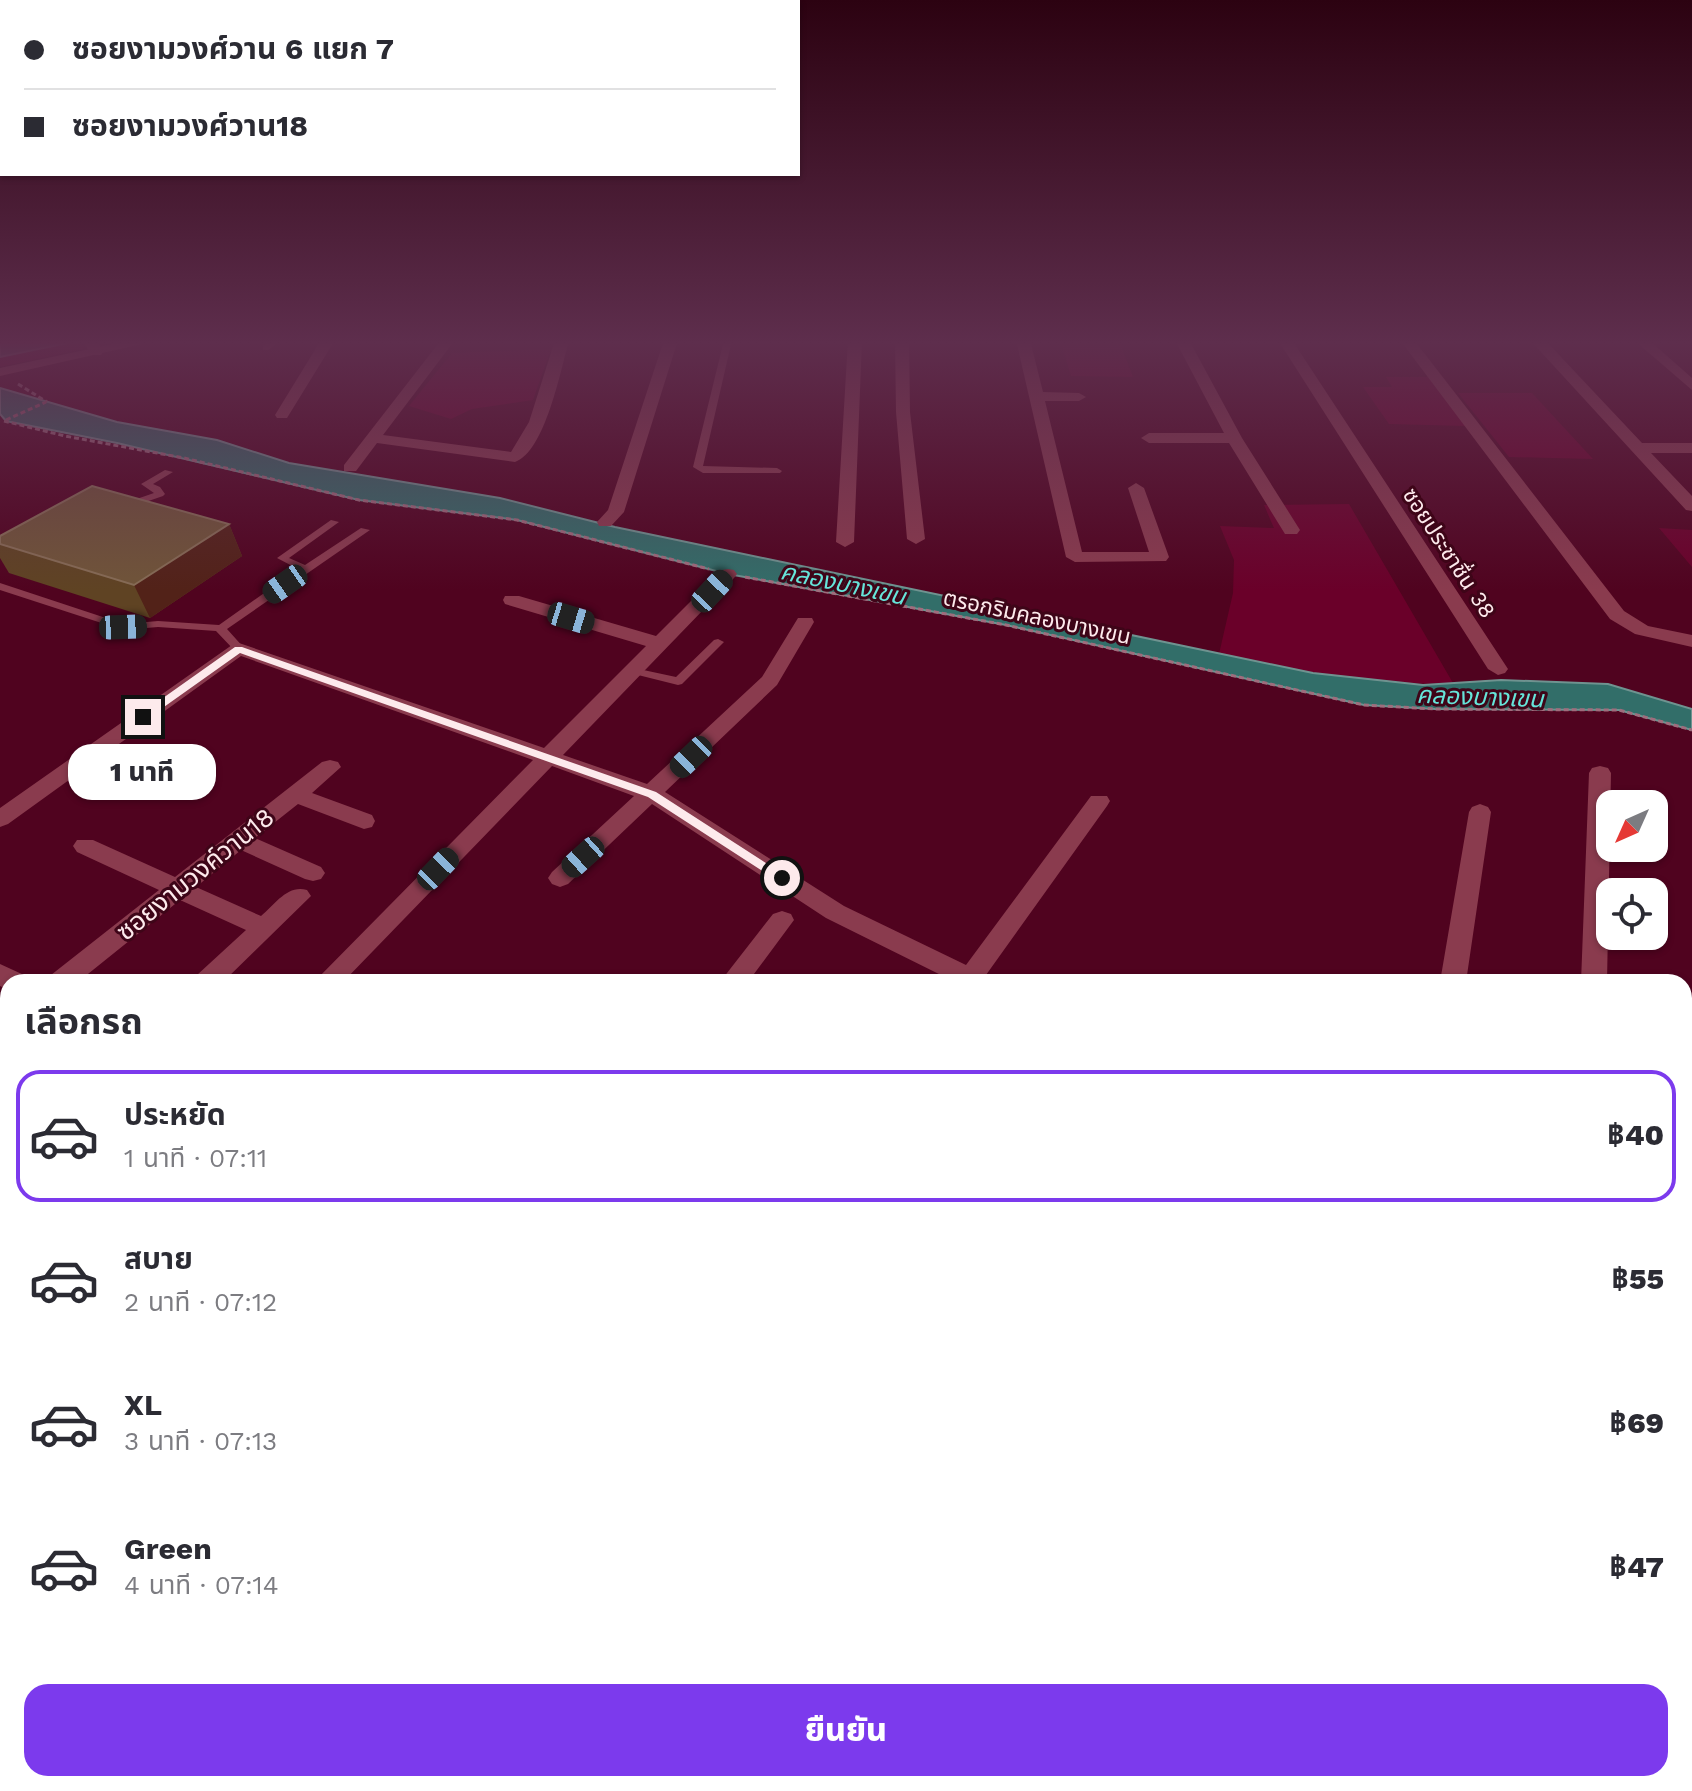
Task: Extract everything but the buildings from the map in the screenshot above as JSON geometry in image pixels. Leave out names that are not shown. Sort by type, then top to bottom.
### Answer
[{"type":"street","points":[[350,468],[385,424]]},
{"type":"street","points":[[374,438],[515,457],[522,453],[534,424]]},
{"type":"street","points":[[605,522],[616,512],[644,424]]},
{"type":"street","points":[[845,542],[851,424]]},
{"type":"street","points":[[904,424],[916,539]]},
{"type":"street","points":[[1043,424],[1075,557],[1160,557],[1136,488]]},
{"type":"street","points":[[1226,424],[1291,530]]},
{"type":"street","name":"ซอยประชาชื่น 38","points":[[1339,424],[1498,669]]},
{"type":"street","points":[[1471,424],[1617,615],[1642,630],[1692,641]]},
{"type":"street","points":[[1614,424],[1692,506]]},
{"type":"street","points":[[1149,438],[1234,438]]},
{"type":"street","points":[[1637,448],[1692,448]]},
{"type":"street","points":[[335,974],[728,574]]},
{"type":"street","points":[[512,600],[661,644]]},
{"type":"street","points":[[560,878],[770,681],[805,622]]},
{"type":"street","points":[[0,819],[239,649],[652,794],[835,912],[962,974]]},
{"type":"street","name":"ซอยงามวงค์วาน18","points":[[70,974],[330,767]]},
{"type":"street","points":[[1594,974],[1600,773]]},
{"type":"street","points":[[295,795],[364,821]]},
{"type":"street","points":[[978,974],[1099,801]]},
{"type":"street","points":[[1454,974],[1480,812]]},
{"type":"street","points":[[238,840],[313,873]]},
{"type":"street","points":[[85,846],[264,928]]},
{"type":"street","points":[[215,974],[299,896]]},
{"type":"street","points":[[739,974],[782,920]]},
{"type":"lane","points":[[708,424],[698,467],[703,470],[777,471]]},
{"type":"lane","points":[[122,507],[160,494],[146,484],[168,472]]},
{"type":"lane","points":[[306,569],[282,558],[334,522]]},
{"type":"lane","points":[[0,586],[123,627],[158,624],[221,628],[365,530]]},
{"type":"lane","points":[[221,628],[222,633],[239,649]]},
{"type":"lane","points":[[634,671],[678,681],[718,642]]},
{"type":"path","name":"ตรอกริมคลองบางเขน","points":[[17,424],[184,458],[359,500],[517,520],[728,574],[1006,625],[1364,705],[1435,709],[1619,710],[1692,730]]},
{"type":"shaded area","points":[[1389,424],[1464,424],[1466,426]]},
{"type":"shaded area","points":[[1482,424],[1560,424],[1593,459],[1509,457]]},
{"type":"shaded area","points":[[1349,504],[1453,683],[1365,680],[1219,654],[1233,593],[1234,560],[1220,526],[1274,528],[1264,505]]},
{"type":"shaded area","points":[[1659,528],[1692,530],[1692,567]]},
{"type":"water","name":"คลองบางเขน","points":[[19,424],[126,424],[217,440],[289,463],[500,498],[615,527],[1313,673],[1423,685],[1501,680],[1608,684],[1692,709],[1692,730],[1619,710],[1435,709],[1364,705],[1006,625],[728,574],[517,520],[359,500],[117,443]]},
{"type":"route","points":[[143,717],[239,649],[652,794],[782,878]]}]
